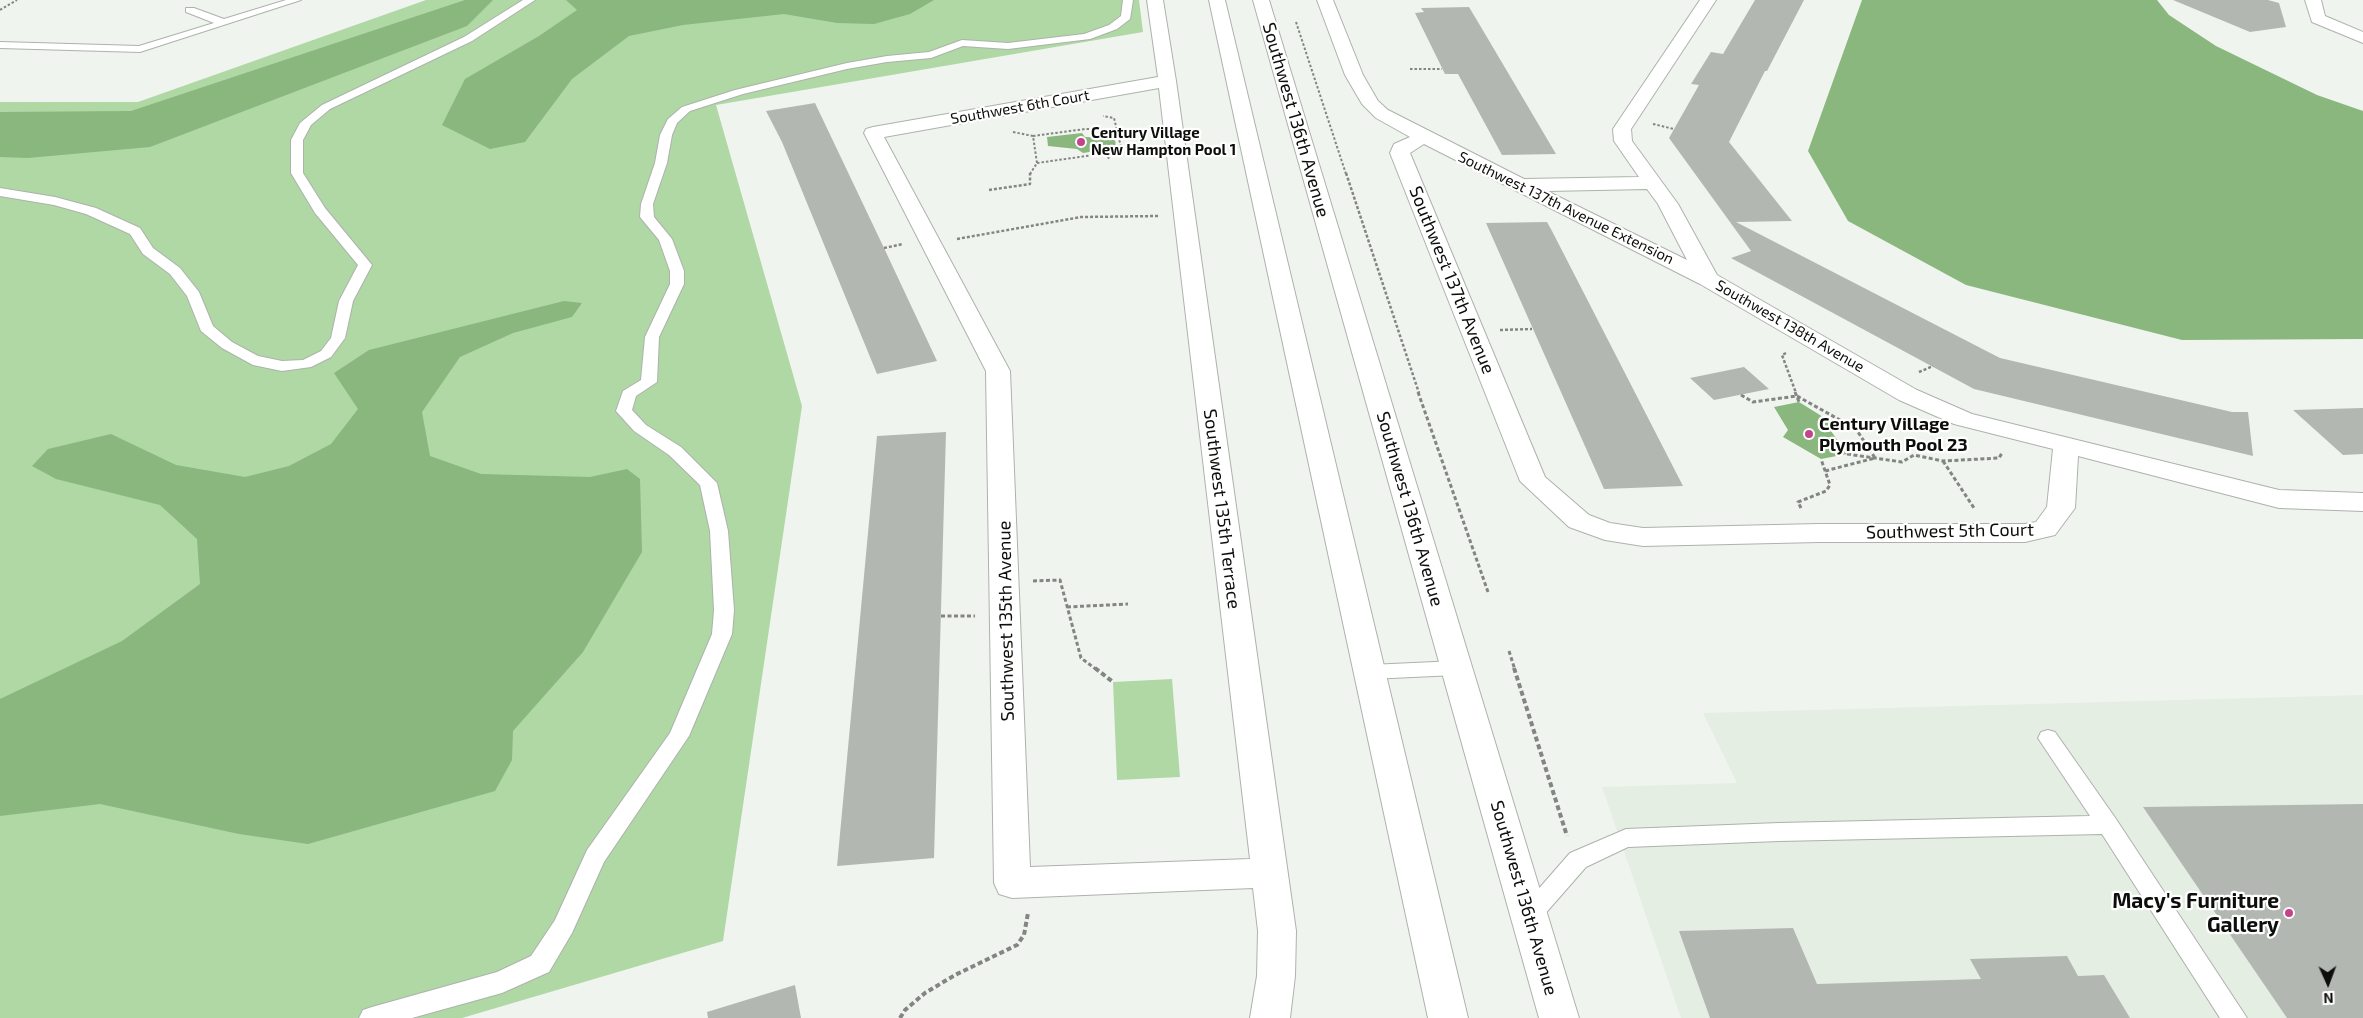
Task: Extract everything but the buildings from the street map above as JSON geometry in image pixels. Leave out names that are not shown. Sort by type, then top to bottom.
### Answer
[{"type":"street","name":"Southwest 135th Terrace","points":[[1155,0],[1277,931],[1276,976],[1270,1018]]},
{"type":"street","points":[[1217,0],[1448,1018]]},
{"type":"street","name":"Southwest 136th Avenue","points":[[1261,0],[1559,1018]]},
{"type":"street","points":[[1325,0],[1354,74],[1371,104],[1382,114],[1424,137]]},
{"type":"street","name":"Southwest 138th Avenue","points":[[1708,0],[1622,129],[1624,142],[1668,204],[1708,279],[1908,395],[1963,419],[2066,445]]},
{"type":"street","points":[[2313,0],[2318,19],[2363,38]]},
{"type":"street","name":"Southwest 6th Court","points":[[873,133],[1167,81]]},
{"type":"street","name":"Southwest 135th Avenue","points":[[873,133],[998,371],[1012,883],[1268,873]]},
{"type":"street","name":"Southwest 137th Avenue Extension","points":[[1424,137],[1708,279]]},
{"type":"street","name":"Southwest 137th Avenue","points":[[1424,137],[1402,148],[1400,154],[1533,481],[1579,521],[1604,531],[1643,537]]},
{"type":"street","points":[[1521,185],[1654,183]]},
{"type":"street","points":[[2066,445],[2279,499],[2363,502]]},
{"type":"street","name":"Southwest 5th Court","points":[[1643,537],[1815,533],[2025,533],[2045,529],[2054,520],[2061,508],[2066,445]]},
{"type":"lane","points":[[0,45],[140,49],[296,0]]},
{"type":"lane","points":[[0,192],[56,201],[91,211],[135,231],[148,251],[175,271],[194,295],[206,328],[227,345],[253,360],[282,366],[306,364],[326,354],[338,338],[346,301],[365,265],[320,210],[297,173],[297,140],[306,123],[326,107],[468,39],[530,0]]},
{"type":"lane","points":[[372,1018],[502,982],[540,964],[564,926],[595,857],[680,736],[722,634],[724,610],[719,531],[708,483],[675,451],[640,428],[624,410],[629,394],[649,382],[652,338],[677,284],[677,271],[665,239],[647,217],[647,204],[662,162],[666,135],[672,121],[686,108],[723,96],[847,66],[887,59],[932,55],[962,43],[1008,46],[1086,37],[1113,27],[1126,17],[1128,0]]},
{"type":"lane","points":[[190,10],[224,23]]},
{"type":"lane","points":[[1370,672],[1456,668]]},
{"type":"lane","points":[[2048,738],[2108,825],[2234,1018]]},
{"type":"lane","points":[[1529,916],[1578,860],[1626,838],[1779,832],[2108,825]]},
{"type":"path","points":[[0,10],[17,0]]},
{"type":"path","points":[[1294,18],[1447,479],[1488,592]]},
{"type":"path","points":[[1410,69],[1442,69]]},
{"type":"path","points":[[1037,163],[1122,150],[1114,118],[1078,114],[1064,99]]},
{"type":"path","points":[[1004,131],[1033,136],[1085,129],[1118,130]]},
{"type":"path","points":[[1115,138],[1118,130]]},
{"type":"path","points":[[989,190],[1030,184],[1030,173],[1037,163],[1033,136]]},
{"type":"path","points":[[1105,153],[1110,160]]},
{"type":"path","points":[[932,243],[1081,217],[1184,215]]},
{"type":"path","points":[[1799,402],[1782,355],[1814,341]]},
{"type":"path","points":[[1742,394],[1753,402],[1797,396],[1856,429],[1875,458]]},
{"type":"path","points":[[1847,454],[1902,462],[1914,455],[1943,461],[1999,458],[2006,430]]},
{"type":"path","points":[[1825,472],[1875,458]]},
{"type":"path","points":[[1815,533],[1798,502],[1826,491],[1830,485],[1821,459]]},
{"type":"path","points":[[1943,461],[1971,503],[1987,533]]},
{"type":"path","points":[[1005,582],[1060,580],[1081,658],[1113,682]]},
{"type":"path","points":[[1067,607],[1128,604]]},
{"type":"path","points":[[1509,650],[1569,844]]},
{"type":"path","points":[[900,1018],[905,1010],[925,993],[955,975],[1017,944],[1024,935],[1027,921],[1029,882]]},
{"type":"shaded area","points":[[426,0],[1139,0],[1143,32],[716,105],[802,406],[723,941],[462,1018],[0,1018],[0,102],[138,102]]},
{"type":"shaded area","points":[[465,0],[493,0],[467,26],[150,147],[28,158],[0,157],[0,112],[131,111]]},
{"type":"shaded area","points":[[566,0],[934,0],[910,14],[874,24],[837,23],[784,14],[683,25],[629,36],[572,79],[525,142],[490,149],[442,125],[465,79],[539,36],[577,10]]},
{"type":"shaded area","points":[[1862,0],[2157,0],[2169,15],[2216,46],[2317,95],[2363,111],[2363,339],[2182,340],[1966,285],[1848,221],[1808,151]]},
{"type":"shaded area","name":"Century Village New Hampton Pool 1","points":[[1082,133],[1085,137],[1115,138],[1116,148],[1083,153],[1077,149],[1048,146],[1047,137]]},
{"type":"shaded area","points":[[564,301],[582,303],[572,317],[513,333],[460,357],[422,412],[430,456],[481,474],[590,477],[627,469],[640,479],[642,552],[583,652],[513,731],[512,760],[495,791],[308,844],[239,834],[100,804],[0,816],[0,699],[122,641],[200,584],[197,539],[160,505],[56,479],[32,466],[48,449],[111,434],[176,465],[245,477],[289,466],[331,444],[358,409],[334,373],[369,350]]},
{"type":"shaded area","name":"Century Village Plymouth Pool 23","points":[[1799,402],[1836,425],[1831,431],[1847,454],[1821,459],[1783,437],[1788,430],[1774,407]]},
{"type":"shaded area","points":[[1172,679],[1180,777],[1117,780],[1113,682]]},
{"type":"shaded area","points":[[2363,695],[2363,1018],[1681,1018],[1602,787],[1737,783],[1703,713]]},
{"type":"place","name":"Century Village New Hampton Pool 1","points":[[1081,142]]},
{"type":"place","name":"Century Village Plymouth Pool 23","points":[[1809,434]]},
{"type":"place","name":"Macy's Furniture Gallery","points":[[2289,913]]}]
